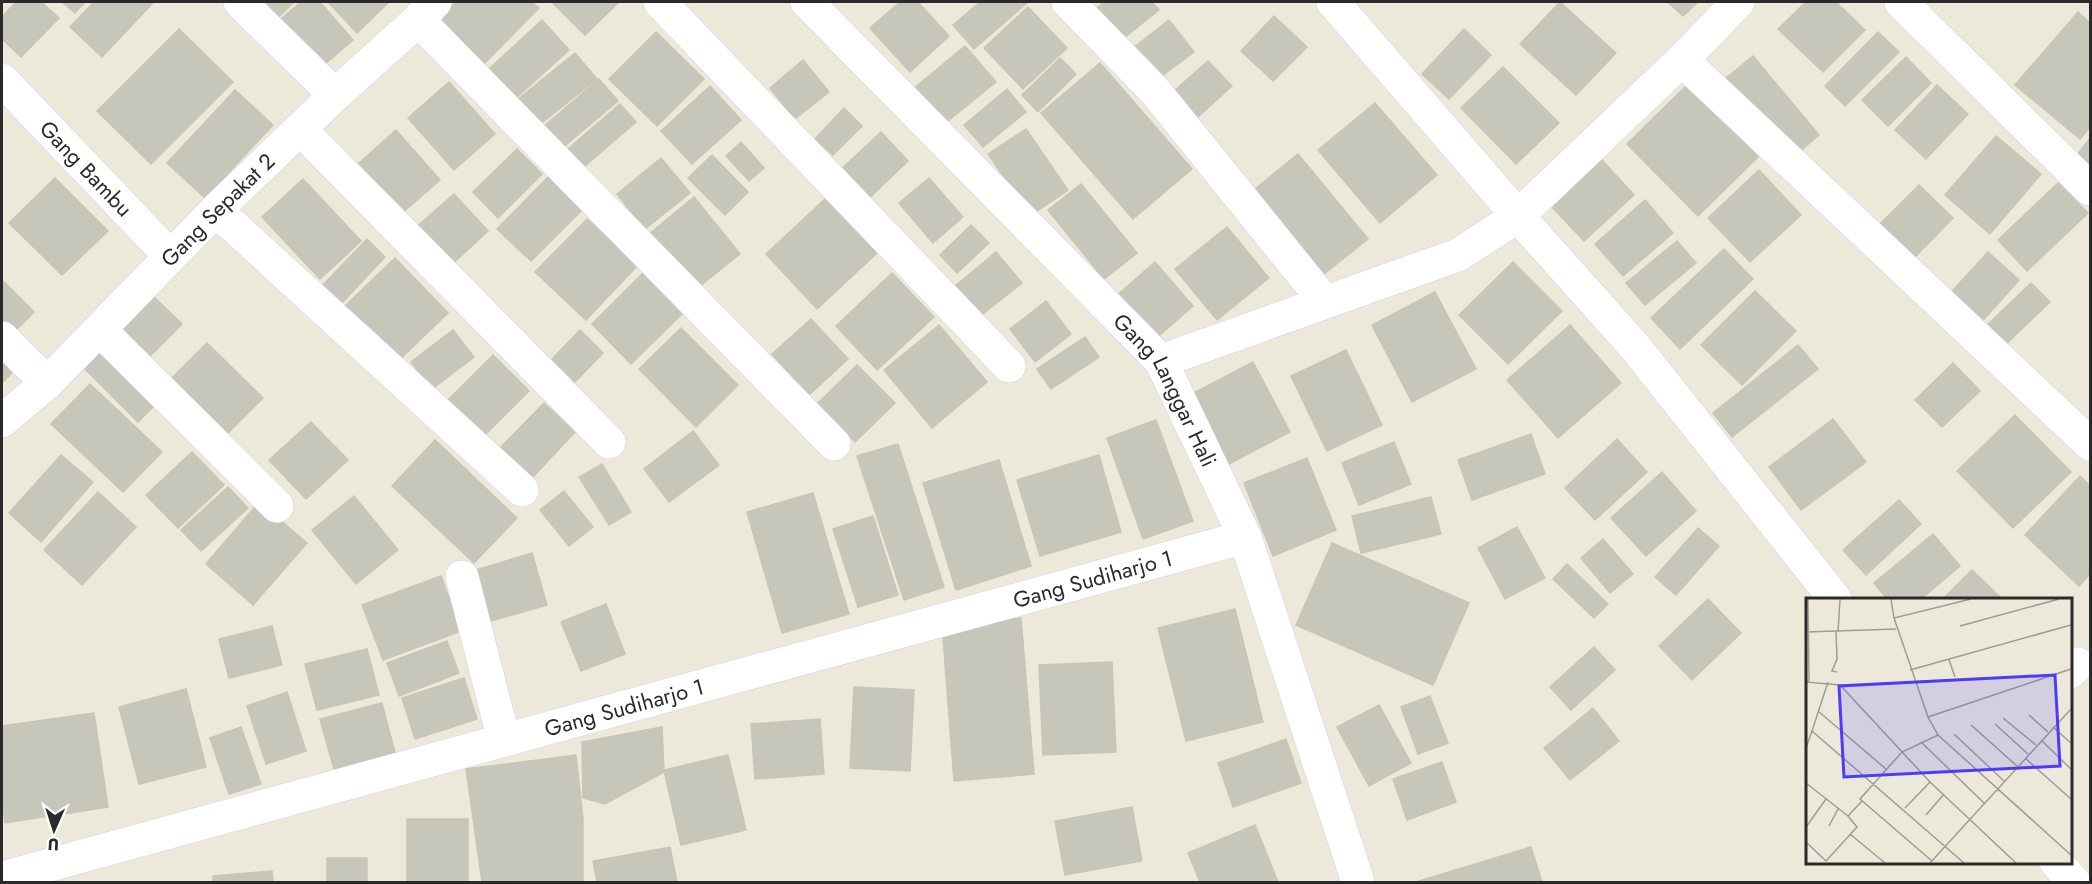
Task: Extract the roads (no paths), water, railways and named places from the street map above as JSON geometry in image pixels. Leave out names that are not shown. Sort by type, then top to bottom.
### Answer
[{"type":"street","points":[[240,2],[335,95]]},
{"type":"street","points":[[660,2],[1009,366]]},
{"type":"street","name":"Gang Langgar Hali","points":[[807,2],[1161,362],[1245,537],[1358,882]]},
{"type":"street","points":[[1068,2],[1154,90],[1325,302]]},
{"type":"street","points":[[1333,2],[1518,216],[1635,346],[1834,598]]},
{"type":"street","points":[[1161,362],[1458,255],[1518,216],[1682,60],[1738,2]]},
{"type":"street","points":[[1901,2],[2091,189]]},
{"type":"street","points":[[426,11],[834,444]]},
{"type":"street","name":"Gang Sepakat 2","points":[[2,421],[47,383],[216,210],[426,11]]},
{"type":"street","points":[[1682,60],[2091,444]]},
{"type":"street","name":"Gang Bambu","points":[[2,80],[170,256]]},
{"type":"street","points":[[300,129],[609,442]]},
{"type":"street","points":[[216,210],[522,490]]},
{"type":"street","points":[[100,330],[277,506]]},
{"type":"street","points":[[2,338],[47,383]]},
{"type":"street","name":"Gang Sudiharjo 1","points":[[2,878],[1245,537]]},
{"type":"street","points":[[462,577],[504,740]]},
{"type":"street","points":[[2058,863],[2074,882]]}]
